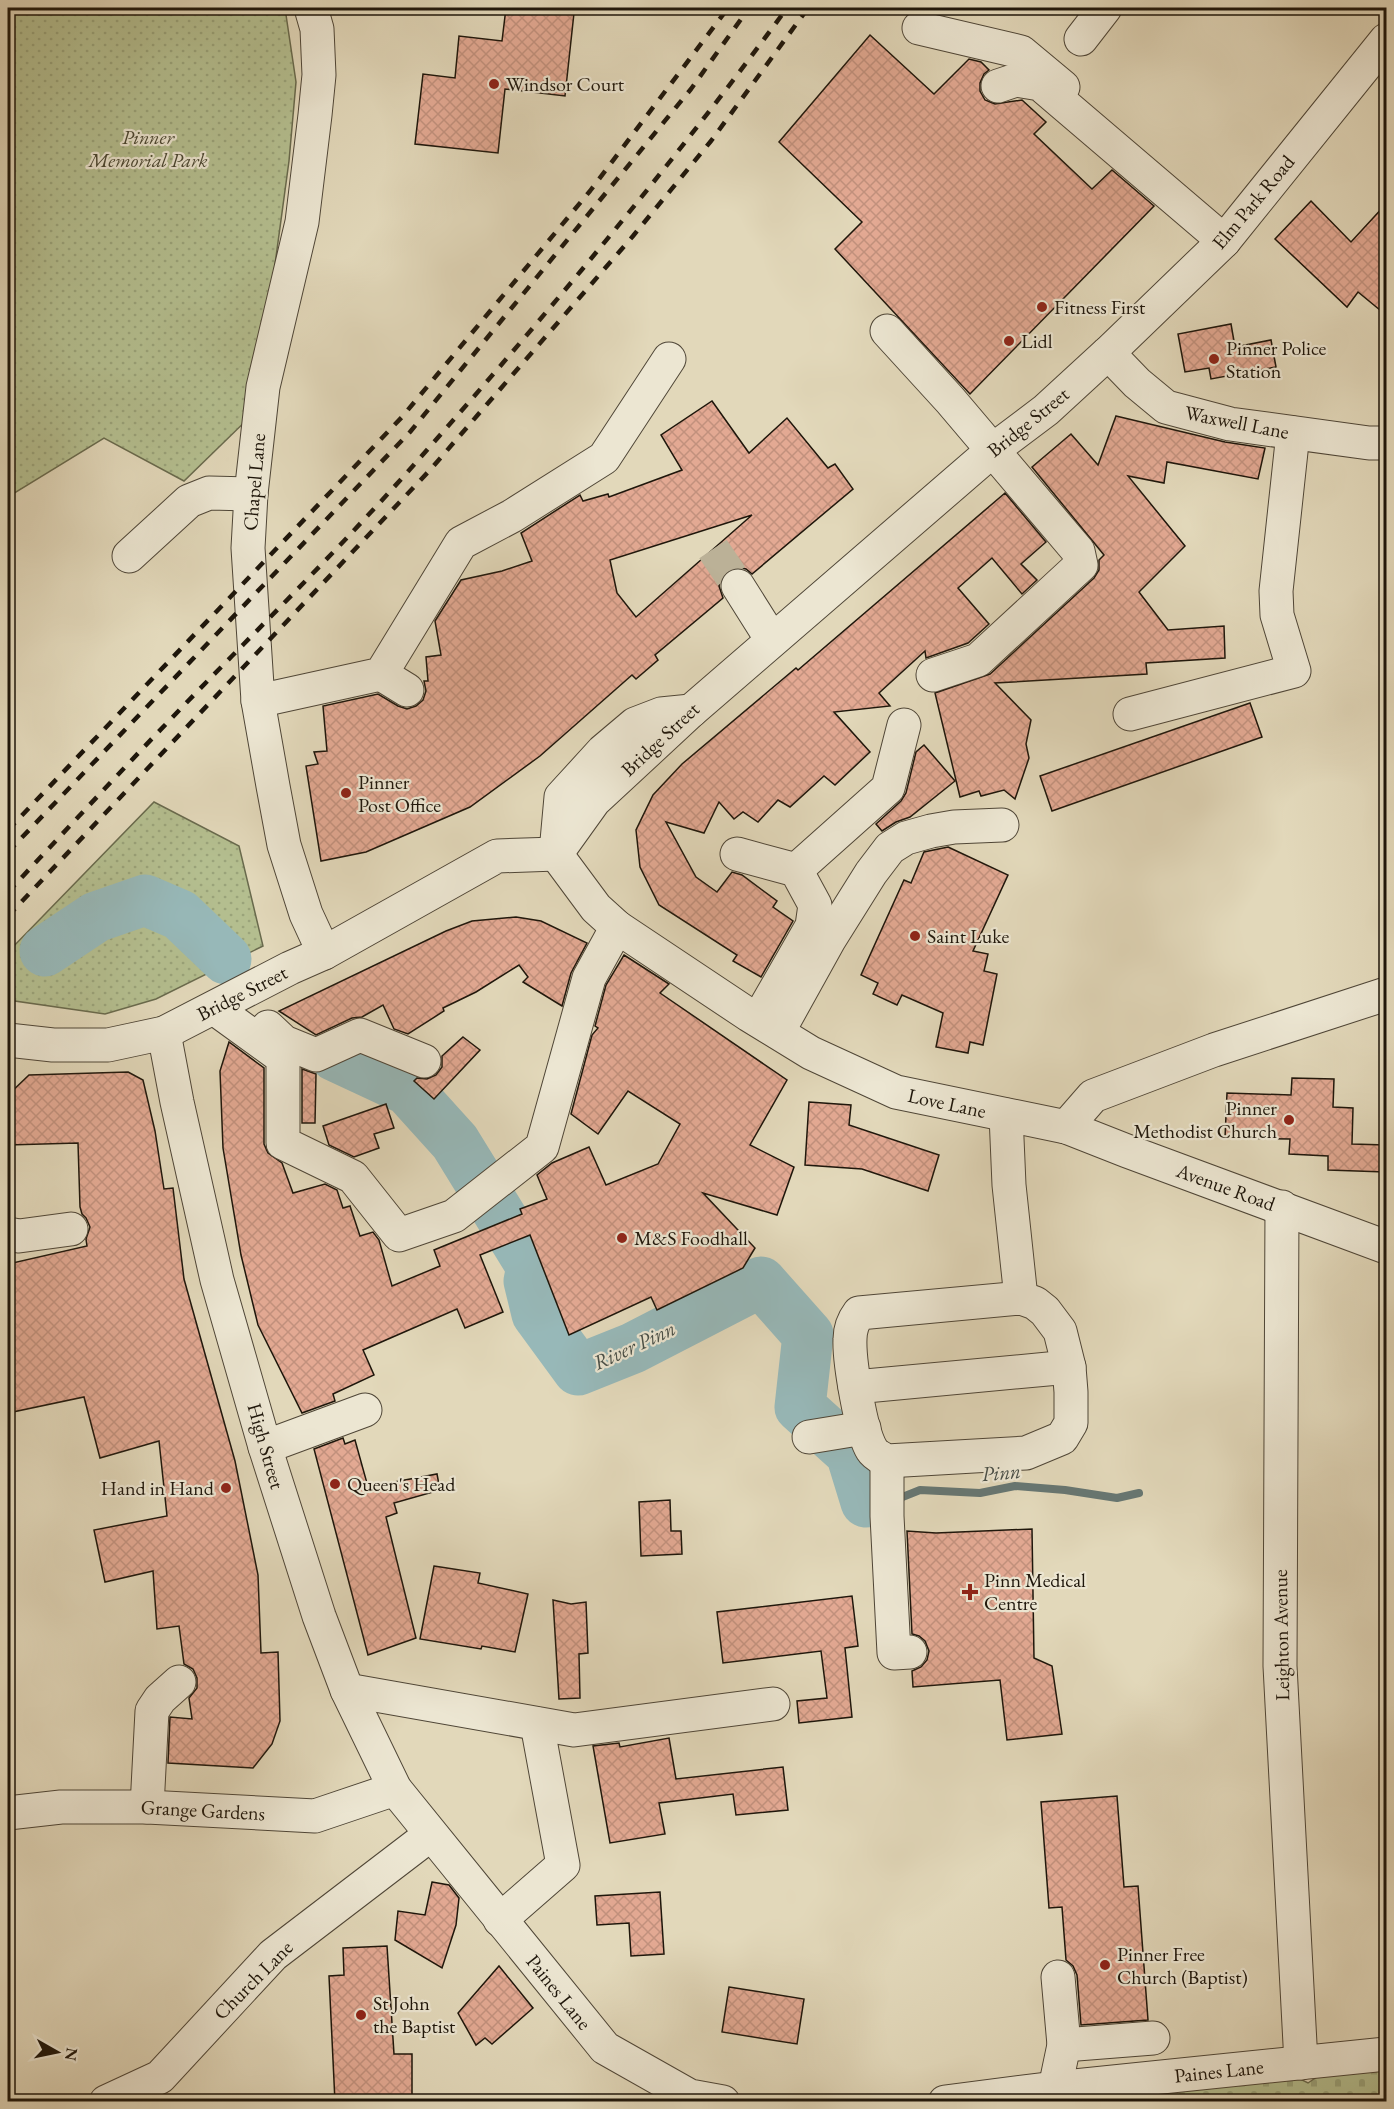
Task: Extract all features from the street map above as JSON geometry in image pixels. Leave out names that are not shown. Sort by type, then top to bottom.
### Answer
[{"type":"street","name":"Chapel Lane","points":[[311,8],[317,29],[319,75],[302,222],[263,387],[251,495],[248,548],[258,701],[284,845],[306,914],[324,953]]},
{"type":"street","points":[[1081,39],[1104,8]]},
{"type":"street","points":[[919,28],[1021,52],[1078,100],[1096,132]]},
{"type":"street","name":"Elm Park Road","points":[[1108,353],[1224,240],[1386,40]]},
{"type":"street","points":[[998,86],[1016,80],[1040,84],[1224,240]]},
{"type":"street","points":[[887,331],[993,450],[1078,551],[1081,565],[978,660],[933,675]]},
{"type":"street","name":"Waxwell Lane","points":[[1108,353],[1137,383],[1166,407],[1230,424],[1386,443]]},
{"type":"street","name":"Bridge Street","points":[[8,1040],[53,1045],[108,1045],[164,1034],[324,953],[498,856],[556,854],[594,801],[691,711],[993,450],[1046,410],[1108,353]]},
{"type":"street","points":[[258,701],[394,682],[461,543],[512,516],[604,458],[669,359]]},
{"type":"street","points":[[1130,714],[1294,671],[1277,615],[1276,591],[1293,433]]},
{"type":"street","points":[[129,556],[189,501],[209,494],[251,495]]},
{"type":"street","points":[[738,586],[772,640]]},
{"type":"street","points":[[796,870],[888,788],[904,725]]},
{"type":"street","points":[[768,1026],[890,848],[906,838],[930,831],[1002,825]]},
{"type":"street","name":"Love Lane","points":[[556,854],[596,908],[617,927],[811,1053],[896,1092],[1066,1127]]},
{"type":"street","points":[[737,854],[796,870],[815,905],[812,926],[768,1026]]},
{"type":"street","points":[[225,1002],[283,1058],[283,1143],[353,1177],[399,1234],[454,1216],[542,1147],[589,978],[617,927]]},
{"type":"street","points":[[1066,1127],[1093,1096],[1214,1050],[1386,994]]},
{"type":"street","points":[[225,1002],[284,1042],[316,1055],[360,1035],[424,1061]]},
{"type":"street","name":"High Street","points":[[164,1034],[217,1280],[265,1447],[319,1616],[347,1690],[394,1789],[430,1835]]},
{"type":"street","points":[[1006,1115],[1009,1185],[1021,1298]]},
{"type":"street","name":"Avenue Road","points":[[1066,1127],[1386,1246]]},
{"type":"street","name":"Leighton Avenue","points":[[1282,1207],[1280,1666],[1301,2063]]},
{"type":"street","points":[[8,1234],[19,1236],[71,1229]]},
{"type":"street","points":[[856,1430],[855,1387],[850,1340],[852,1323],[859,1313],[1021,1298],[1035,1303],[1045,1311],[1060,1331],[1069,1367],[1071,1423],[1062,1438],[1048,1446],[1026,1453],[887,1469]]},
{"type":"street","points":[[855,1387],[1069,1367]]},
{"type":"street","points":[[265,1447],[365,1410]]},
{"type":"street","points":[[809,1437],[856,1430],[866,1437],[873,1453],[887,1469],[894,1653],[910,1652]]},
{"type":"street","points":[[147,1807],[153,1711],[160,1699],[179,1682]]},
{"type":"street","points":[[347,1690],[574,1730],[773,1704]]},
{"type":"street","points":[[500,1920],[563,1865],[537,1724]]},
{"type":"street","name":"Grange Gardens","points":[[8,1813],[61,1807],[147,1807],[315,1816],[394,1789]]},
{"type":"street","name":"Paines Lane","points":[[430,1835],[605,2048],[690,2096],[723,2102]]},
{"type":"street","name":"Church Lane","points":[[106,2102],[160,2077],[273,1955],[430,1835]]},
{"type":"street","points":[[1055,2088],[1064,2045],[1058,1977]]},
{"type":"street","points":[[1064,2045],[1153,2038]]},
{"type":"street","name":"Paines Lane","points":[[945,2102],[1055,2088],[1386,2054]]},
{"type":"green space","name":"Pinner Memorial Park","points":[[8,8],[283,8],[286,15],[296,82],[289,161],[255,412],[184,481],[104,438],[8,497]]},
{"type":"green space","points":[[154,802],[239,846],[263,946],[156,999],[105,1014],[8,1000],[8,952]]},
{"type":"green space","points":[[1386,2062],[1386,2101],[1095,2102],[1093,2092],[1288,2073],[1308,2083],[1330,2068]]},
{"type":"building","name":"Windsor Court","points":[[506,8],[574,13],[565,96],[505,89],[498,153],[415,144],[423,74],[455,78],[459,36],[502,41]]},
{"type":"building","points":[[870,35],[934,94],[969,59],[981,62],[989,70],[984,74],[980,83],[980,91],[985,100],[995,104],[1022,100],[1046,122],[1034,134],[1092,189],[1112,170],[1154,206],[970,394],[835,249],[862,222],[779,142]]},
{"type":"building","points":[[1311,201],[1351,242],[1386,204],[1386,315],[1358,292],[1347,307],[1275,239]]},
{"type":"building","points":[[1231,324],[1235,347],[1271,340],[1276,367],[1211,379],[1209,368],[1185,372],[1178,334]]},
{"type":"building","points":[[712,401],[749,453],[787,418],[828,468],[835,464],[853,489],[752,574],[738,567],[728,571],[721,578],[719,586],[723,598],[655,655],[658,660],[636,679],[632,675],[540,756],[470,807],[366,852],[321,861],[306,766],[318,764],[314,752],[327,751],[323,706],[378,694],[407,709],[416,706],[423,700],[426,691],[424,681],[428,681],[426,657],[441,655],[435,621],[461,580],[502,571],[532,561],[521,533],[580,495],[583,501],[608,494],[609,497],[682,470],[661,435]],"holes":[[[752,515],[636,617],[617,593],[610,560]]]},
{"type":"building","points":[[1116,416],[1225,442],[1265,448],[1258,479],[1167,462],[1164,483],[1128,476],[1185,546],[1139,592],[1168,630],[1224,626],[1225,658],[1146,663],[1147,674],[995,683],[1031,720],[1026,744],[1029,758],[1015,799],[1004,790],[981,796],[979,791],[960,797],[935,693],[990,674],[1094,578],[1099,570],[1099,560],[1104,555],[1032,467],[1071,434],[1098,465]]},
{"type":"building","points":[[1005,493],[1046,542],[1021,564],[1037,580],[1022,594],[992,558],[958,588],[989,624],[968,643],[926,658],[925,651],[879,693],[890,706],[834,712],[870,752],[835,785],[824,776],[790,807],[778,800],[758,822],[743,812],[734,819],[719,802],[704,833],[666,822],[696,877],[717,892],[732,872],[742,875],[777,901],[773,907],[793,921],[761,977],[733,961],[737,955],[659,905],[640,867],[636,830],[653,795],[682,764],[796,668],[798,670]]},
{"type":"building","points":[[1250,703],[1262,737],[1052,811],[1040,776]]},
{"type":"building","points":[[924,745],[955,781],[910,817],[882,831],[876,824],[901,801],[906,793],[916,752]]},
{"type":"building","name":"Saint Luke","points":[[948,847],[1008,875],[973,951],[988,954],[984,971],[997,974],[983,1045],[970,1042],[968,1053],[936,1047],[943,1013],[902,995],[897,1005],[873,994],[878,983],[861,975],[904,880],[911,883],[924,852]]},
{"type":"building","points":[[516,917],[541,921],[587,943],[571,973],[562,1006],[523,982],[528,977],[519,965],[476,992],[443,1008],[444,1011],[408,1034],[394,1029],[383,1005],[362,1017],[352,1018],[316,1035],[279,1011],[446,931],[472,921]]},
{"type":"building","points":[[624,955],[669,984],[660,993],[787,1080],[750,1145],[794,1167],[777,1215],[703,1193],[755,1248],[743,1268],[657,1310],[651,1297],[569,1335],[530,1235],[480,1255],[503,1312],[465,1328],[457,1309],[363,1350],[374,1375],[333,1394],[335,1401],[302,1413],[258,1325],[241,1255],[223,1148],[220,1071],[229,1042],[264,1068],[264,1144],[268,1153],[282,1163],[293,1193],[325,1184],[337,1190],[343,1208],[350,1206],[360,1236],[373,1232],[379,1240],[392,1286],[440,1266],[434,1250],[522,1214],[520,1209],[547,1199],[537,1175],[552,1163],[589,1147],[606,1185],[658,1164],[680,1124],[628,1091],[598,1134],[571,1114],[592,1035],[598,1028],[595,1026],[606,985]]},
{"type":"building","points":[[463,1037],[480,1050],[434,1099],[414,1081],[417,1078],[427,1079],[436,1075],[442,1067],[442,1056]]},
{"type":"building","points":[[302,1069],[316,1074],[315,1123],[302,1123]]},
{"type":"building","points":[[128,1072],[143,1080],[155,1131],[164,1189],[173,1188],[184,1279],[235,1461],[258,1575],[261,1653],[278,1652],[280,1721],[272,1744],[253,1768],[168,1763],[170,1717],[192,1719],[189,1698],[197,1688],[197,1678],[193,1669],[184,1664],[179,1626],[157,1629],[153,1571],[105,1582],[94,1530],[167,1516],[159,1441],[100,1458],[84,1397],[8,1413],[8,1264],[87,1246],[86,1239],[90,1227],[80,1207],[78,1143],[8,1145],[8,1095],[29,1075]]},
{"type":"building","name":"Pinner Methodist Church","points":[[1292,1078],[1334,1079],[1333,1107],[1353,1108],[1352,1144],[1386,1145],[1385,1172],[1328,1170],[1328,1156],[1289,1154],[1290,1139],[1225,1138],[1227,1093],[1291,1095]]},
{"type":"building","points":[[809,1102],[851,1105],[849,1125],[939,1155],[928,1191],[862,1169],[805,1165]]},
{"type":"building","points":[[386,1104],[394,1128],[374,1134],[379,1148],[354,1157],[329,1145],[323,1126]]},
{"type":"building","points":[[343,1438],[345,1444],[355,1440],[368,1487],[437,1474],[440,1490],[394,1503],[397,1513],[386,1517],[416,1638],[368,1655],[314,1449]]},
{"type":"building","points":[[670,1500],[671,1531],[681,1531],[682,1554],[641,1556],[639,1502]]},
{"type":"building","name":"Pinn Medical Centre","points":[[1032,1529],[1034,1658],[1052,1666],[1062,1734],[1007,1740],[1000,1680],[913,1687],[912,1671],[921,1667],[927,1660],[929,1651],[925,1641],[912,1634],[907,1531],[936,1533]]},
{"type":"building","points":[[434,1566],[480,1573],[478,1583],[528,1594],[515,1652],[420,1639]]},
{"type":"building","points":[[852,1596],[858,1646],[845,1648],[852,1717],[799,1723],[797,1701],[827,1698],[821,1651],[723,1663],[717,1612]]},
{"type":"building","points":[[553,1600],[571,1604],[586,1602],[588,1653],[579,1654],[580,1698],[559,1699]]},
{"type":"building","points":[[669,1738],[676,1779],[783,1767],[788,1810],[736,1815],[733,1794],[659,1803],[665,1834],[610,1843],[593,1746],[619,1743],[620,1747]]},
{"type":"building","name":"Pinner Free Church (Baptist)","points":[[1117,1796],[1124,1887],[1138,1886],[1148,2020],[1081,2025],[1077,1975],[1073,1966],[1066,1960],[1062,1907],[1049,1908],[1041,1802]]},
{"type":"building","points":[[432,1882],[449,1885],[459,1898],[456,1925],[442,1968],[395,1940],[398,1911],[425,1915]]},
{"type":"building","points":[[660,1892],[664,1954],[631,1956],[629,1923],[597,1925],[595,1896]]},
{"type":"building","name":"St John the Baptist","points":[[387,1946],[394,2054],[412,2054],[412,2102],[335,2102],[329,1976],[344,1975],[343,1948]]},
{"type":"building","points":[[499,1966],[533,2008],[492,2044],[485,2038],[476,2045],[458,2013]]},
{"type":"building","points":[[729,1987],[804,1999],[797,2044],[722,2032]]},
{"type":"waterway","name":"River Pinn","points":[[45,951],[96,917],[145,900],[180,915],[226,959]]},
{"type":"waterway","name":"River Pinn","points":[[335,1056],[408,1090],[455,1142],[532,1267],[529,1281],[537,1314],[578,1370],[633,1348],[761,1282],[808,1335],[800,1407],[851,1453],[866,1502]]},
{"type":"waterway","name":"Pinn","points":[[895,1500],[920,1490],[980,1493],[1015,1486],[1065,1490],[1117,1498],[1139,1493]]},
{"type":"tunnel","points":[[713,549],[738,586]]},
{"type":"railway","points":[[8,830],[402,417],[590,191],[728,8]]},
{"type":"railway","points":[[8,852],[410,432],[691,89],[749,8]]},
{"type":"railway","points":[[8,892],[175,714],[304,583],[420,458],[655,181],[787,8]]},
{"type":"railway","points":[[8,916],[430,470],[633,236],[711,141],[808,8]]},
{"type":"place","name":"Windsor Court","points":[[494,84]]},
{"type":"place","name":"Fitness First","points":[[1042,307]]},
{"type":"place","name":"Lidl","points":[[1009,341]]},
{"type":"place","name":"Pinner Police Station","points":[[1214,359]]},
{"type":"place","name":"Pinner Post Office","points":[[346,793]]},
{"type":"place","name":"Saint Luke","points":[[915,936]]},
{"type":"place","name":"Pinner Methodist Church","points":[[1289,1120]]},
{"type":"place","name":"M&S Foodhall","points":[[622,1238]]},
{"type":"place","name":"Queen's Head","points":[[335,1484]]},
{"type":"place","name":"Hand in Hand","points":[[226,1488]]},
{"type":"place","name":"Pinn Medical Centre","points":[[970,1592]]},
{"type":"place","name":"Pinner Free Church (Baptist)","points":[[1105,1965]]},
{"type":"place","name":"St John the Baptist","points":[[361,2015]]}]
